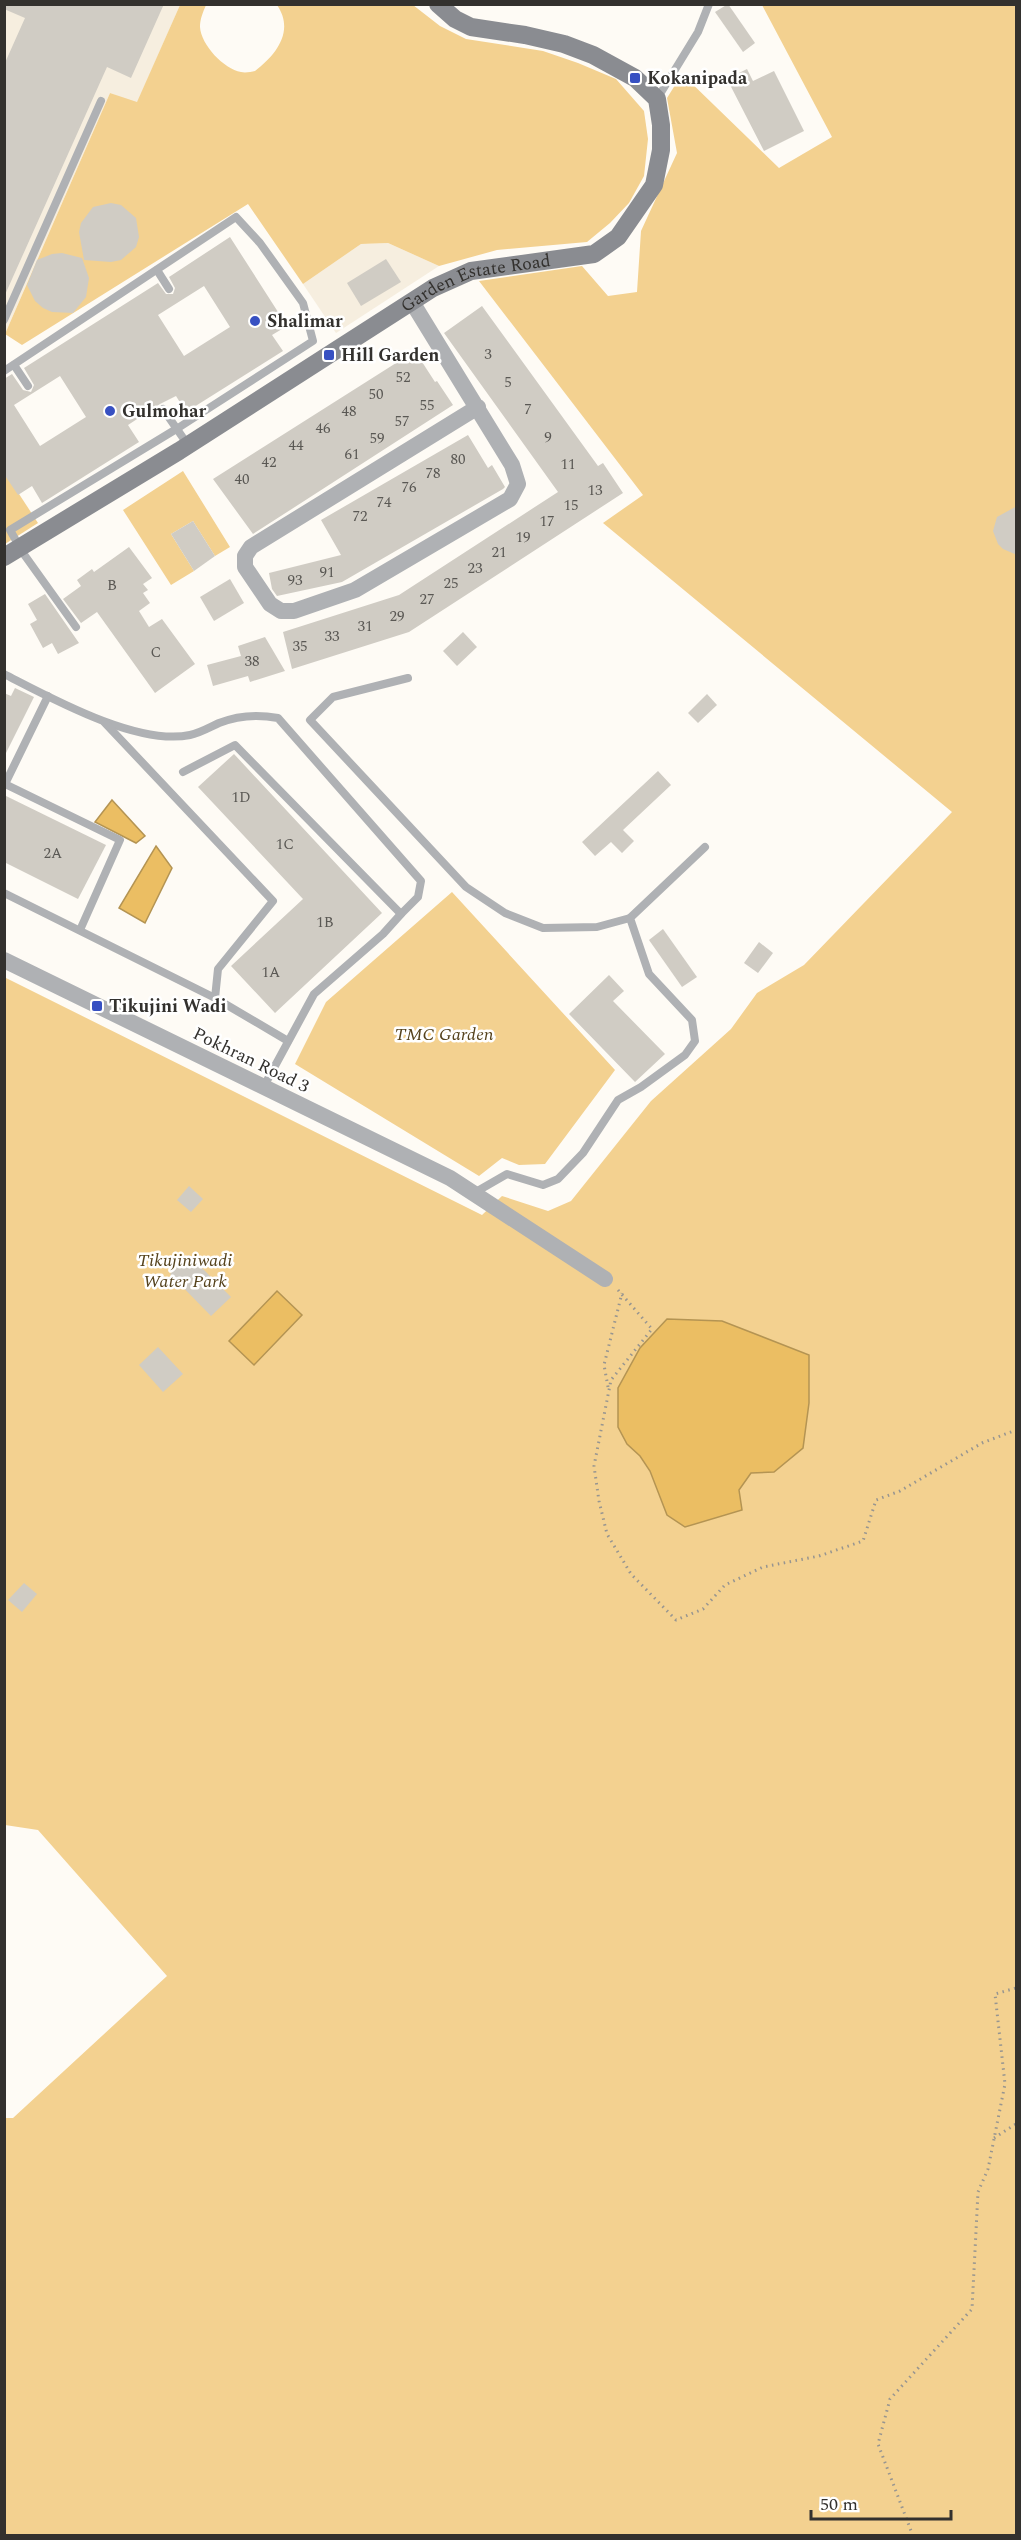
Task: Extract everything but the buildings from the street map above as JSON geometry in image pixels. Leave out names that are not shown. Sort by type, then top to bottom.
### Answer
[{"type":"street","points":[[438,4],[455,19],[471,27],[525,35],[564,44],[593,55],[635,78],[657,99]]},
{"type":"street","name":"Garden Estate Road","points":[[12,552],[188,445],[433,288],[471,271],[594,254],[618,237],[654,184],[661,150],[662,125],[657,99]]},
{"type":"street","points":[[412,302],[478,407],[512,465],[518,484],[510,499],[355,590],[294,611],[280,611],[270,604],[245,567],[245,556],[251,547],[478,407]]},
{"type":"street","name":"Pokhran Road 3","points":[[4,960],[450,1178],[605,1279]]},
{"type":"lane","points":[[657,99],[698,32],[709,4]]},
{"type":"lane","points":[[4,320],[101,101]]},
{"type":"lane","points":[[4,371],[236,218],[260,243],[303,303],[313,341],[178,428],[7,526],[12,552],[76,627]]},
{"type":"lane","points":[[158,270],[169,289]]},
{"type":"lane","points":[[14,365],[28,386]]},
{"type":"lane","points":[[163,409],[188,445]]},
{"type":"lane","points":[[4,674],[87,716],[166,736],[190,735],[222,722],[256,714],[278,718],[421,881],[418,897],[383,934],[314,994],[263,1088]]},
{"type":"lane","points":[[408,678],[333,697],[310,720],[466,887],[505,913],[543,928],[597,927],[630,918],[705,847]]},
{"type":"lane","points":[[48,696],[5,784],[120,840],[80,930]]},
{"type":"lane","points":[[103,721],[273,901],[219,969],[215,998]]},
{"type":"lane","points":[[183,772],[236,745],[401,914]]},
{"type":"lane","points":[[4,893],[215,998],[288,1041]]},
{"type":"lane","points":[[474,1193],[507,1174],[543,1185],[558,1179],[583,1153],[618,1100],[641,1087],[685,1055],[695,1041],[692,1020],[649,974],[630,918]]},
{"type":"path","points":[[605,1279],[622,1293],[652,1329],[611,1380],[594,1466],[599,1502],[607,1534],[631,1574],[676,1620],[703,1609],[725,1584],[763,1567],[819,1556],[862,1541],[876,1500],[900,1491],[982,1443],[1017,1430]]},
{"type":"path","points":[[608,1391],[604,1365],[622,1293]]},
{"type":"path","points":[[913,2535],[878,2444],[890,2399],[972,2308],[978,2192],[988,2169],[1005,2084],[996,1994],[1017,1988]]},
{"type":"path","points":[[994,2138],[1017,2124]]},
{"type":"shaded area","points":[[5,5],[180,5],[137,103],[110,93],[5,334]]},
{"type":"shaded area","points":[[388,243],[439,266],[336,333],[303,284],[361,244]]},
{"type":"shaded area","points":[[112,800],[145,836],[136,843],[95,822]]},
{"type":"shaded area","points":[[156,846],[172,868],[145,923],[119,908]]},
{"type":"shaded area","points":[[277,1291],[302,1315],[254,1365],[229,1341]]},
{"type":"shaded area","points":[[667,1319],[722,1321],[809,1355],[809,1403],[803,1448],[774,1472],[751,1473],[739,1490],[742,1510],[685,1527],[667,1515],[650,1471],[640,1456],[627,1444],[618,1427],[618,1388],[640,1348]]},
{"type":"green space","points":[[180,5],[206,5],[200,27],[204,41],[221,61],[234,70],[243,72],[255,71],[263,65],[281,42],[284,24],[277,5],[413,5],[440,26],[466,39],[543,51],[578,63],[616,79],[644,111],[648,139],[644,176],[629,203],[587,242],[497,250],[439,266],[388,243],[361,244],[303,284],[248,204],[22,345],[5,334],[110,93],[137,102]]},
{"type":"green space","name":"Tikujiniwadi Water Park","points":[[762,5],[1016,5],[1016,2535],[5,2535],[5,2118],[13,2118],[167,1976],[38,1830],[5,1825],[4,977],[482,1215],[502,1196],[548,1211],[571,1201],[651,1101],[731,1029],[757,993],[804,965],[952,812],[603,523],[643,495],[479,281],[582,266],[608,296],[637,292],[641,231],[677,153],[667,98],[682,74],[779,168],[832,137]]},
{"type":"green space","points":[[4,471],[38,523],[5,544],[4,544]]},
{"type":"green space","points":[[183,471],[230,547],[215,556],[193,521],[171,534],[194,571],[171,585],[123,510]]},
{"type":"green space","name":"TMC Garden","points":[[452,892],[615,1070],[545,1164],[519,1165],[502,1158],[479,1176],[295,1064],[326,1002]]},
{"type":"place","name":"Kokanipada","points":[[635,78]]},
{"type":"place","name":"Shalimar","points":[[255,321]]},
{"type":"place","name":"Hill Garden","points":[[329,355]]},
{"type":"place","name":"Gulmohar","points":[[110,411]]},
{"type":"place","name":"Tikujini Wadi","points":[[97,1006]]}]
